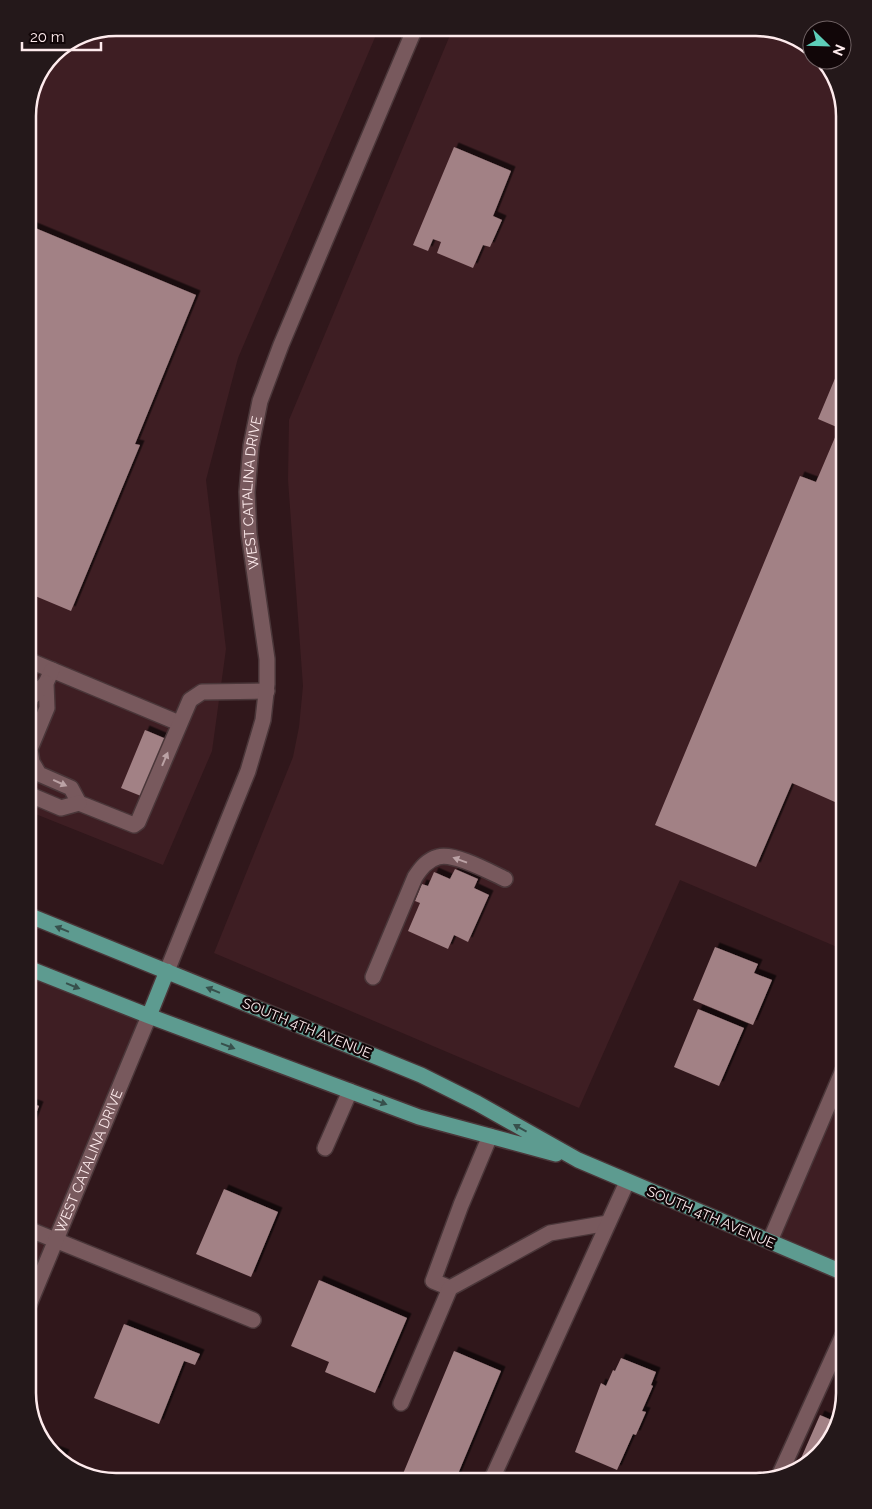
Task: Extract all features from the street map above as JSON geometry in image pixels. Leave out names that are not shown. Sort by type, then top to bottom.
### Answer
[{"type":"main road","name":"SOUTH 4TH AVENUE","points":[[36,918],[421,1075],[477,1103],[578,1160],[836,1270]]},
{"type":"main road","name":"SOUTH 4TH AVENUE","points":[[36,971],[149,1016],[419,1117],[578,1160]]},
{"type":"main road","points":[[149,1016],[167,971]]},
{"type":"street","name":"WEST CATALINA DRIVE","points":[[167,971],[248,771],[263,720],[267,691],[267,659],[249,534],[247,492],[251,446],[258,410],[281,346],[412,36]]},
{"type":"street","points":[[36,666],[49,677],[180,723]]},
{"type":"street","points":[[36,692],[49,677]]},
{"type":"street","points":[[36,735],[47,708],[49,677]]},
{"type":"street","points":[[36,797],[61,808],[79,803],[134,825],[138,822],[190,700],[202,692],[267,691]]},
{"type":"street","points":[[36,769],[39,774],[71,788],[79,803]]},
{"type":"street","points":[[373,978],[415,877],[423,865],[439,856],[454,858],[506,879]]},
{"type":"street","name":"WEST CATALINA DRIVE","points":[[36,1288],[149,1016]]},
{"type":"street","points":[[770,1241],[836,1087]]},
{"type":"street","points":[[325,1148],[350,1092]]},
{"type":"street","points":[[450,1288],[433,1281],[461,1205],[490,1136]]},
{"type":"street","points":[[495,1473],[627,1182]]},
{"type":"street","points":[[401,1402],[450,1288],[550,1234],[608,1223]]},
{"type":"street","points":[[36,1232],[252,1320]]},
{"type":"street","points":[[782,1468],[836,1351]]},
{"type":"shaded area","points":[[376,36],[238,358],[206,480],[226,649],[212,751],[163,865],[36,814],[36,111],[39,96],[44,81],[63,56],[91,40],[106,37]]},
{"type":"shaded area","points":[[450,36],[761,36],[781,40],[802,51],[802,70],[821,70],[828,81],[833,96],[836,116],[836,947],[680,880],[579,1108],[214,953],[293,757],[299,727],[303,686],[288,480],[289,420]]},
{"type":"shaded area","points":[[36,971],[149,1016],[36,1288]]},
{"type":"shaded area","points":[[836,1084],[836,1270],[770,1241]]},
{"type":"building","points":[[454,147],[511,171],[493,216],[502,220],[490,247],[483,245],[473,268],[437,253],[441,242],[433,239],[428,251],[413,245]]},
{"type":"building","points":[[36,228],[196,295],[135,444],[140,445],[71,611],[36,596]]},
{"type":"building","points":[[836,376],[836,427],[818,419]]},
{"type":"building","points":[[836,435],[836,802],[792,783],[756,867],[655,825],[800,476],[816,482]]},
{"type":"building","points":[[145,730],[171,741],[146,798],[121,788]]},
{"type":"building","points":[[455,869],[478,879],[474,888],[489,895],[468,942],[454,935],[448,949],[408,931],[420,903],[415,901],[422,884],[428,886],[434,872],[450,879]]},
{"type":"building","points":[[715,947],[758,964],[754,973],[772,980],[753,1025],[693,1000]]},
{"type":"building","points":[[698,1009],[744,1028],[719,1086],[674,1067]]},
{"type":"building","points":[[224,1189],[278,1212],[251,1277],[196,1254]]},
{"type":"building","points":[[319,1280],[407,1318],[375,1393],[325,1372],[329,1362],[291,1346]]},
{"type":"building","points":[[124,1324],[200,1354],[195,1365],[184,1361],[159,1424],[94,1398]]},
{"type":"building","points":[[454,1351],[501,1371],[458,1473],[403,1473]]},
{"type":"building","points":[[621,1358],[656,1372],[651,1385],[653,1386],[642,1411],[646,1412],[636,1435],[633,1434],[617,1470],[575,1452],[601,1383],[606,1386]]},
{"type":"building","points":[[820,1415],[831,1420],[816,1446],[801,1458]]}]
